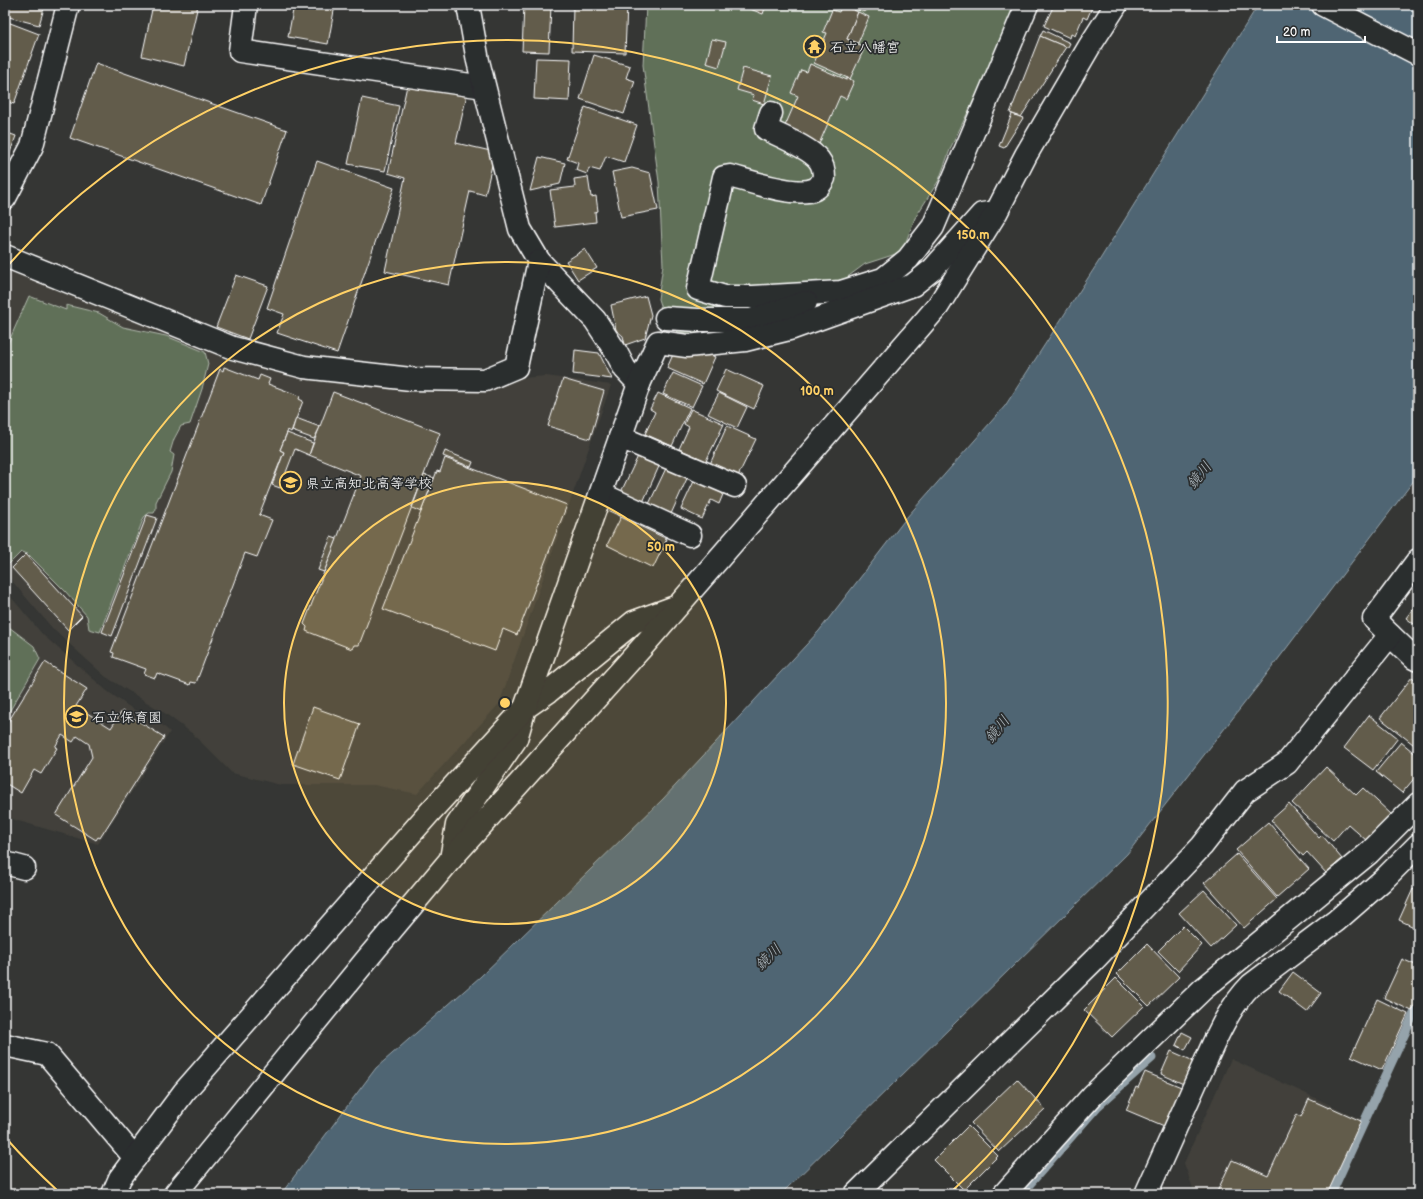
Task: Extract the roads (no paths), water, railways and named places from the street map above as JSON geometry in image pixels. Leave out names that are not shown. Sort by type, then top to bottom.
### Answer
[{"type":"street","points":[[5,198],[32,146],[68,5]]},
{"type":"street","points":[[246,5],[240,51],[484,86]]},
{"type":"street","points":[[468,5],[484,86],[520,229],[539,261],[595,320],[616,352],[625,369],[639,384]]},
{"type":"street","points":[[666,318],[698,320],[751,320],[836,292],[883,279],[908,259],[933,227],[1027,5]]},
{"type":"street","points":[[175,1194],[367,959],[451,859],[638,651],[938,306],[996,213],[1026,155],[1089,47],[1116,5]]},
{"type":"street","points":[[1323,5],[1418,54]]},
{"type":"street","points":[[771,113],[766,128],[813,154],[820,161],[824,170],[824,178],[816,189],[808,192],[798,192],[785,191],[730,176],[724,177],[698,289],[725,297],[753,298],[836,292]]},
{"type":"street","points":[[451,859],[457,825],[516,739],[525,708],[620,437],[639,384],[658,342],[687,346],[745,340],[793,328],[912,285],[934,269],[982,214],[996,213]]},
{"type":"street","points":[[5,256],[233,348],[304,367],[410,379],[485,380],[516,367],[539,261]]},
{"type":"street","points":[[620,437],[735,486]]},
{"type":"street","points":[[601,494],[690,535]]},
{"type":"street","points":[[1418,560],[1374,619],[1414,658],[1418,660]]},
{"type":"street","points":[[99,1194],[116,1186],[184,1092],[430,812],[525,708],[548,692],[634,622],[676,607]]},
{"type":"street","points":[[856,1194],[1100,953],[1202,846],[1245,791],[1287,763],[1390,635]]},
{"type":"street","points":[[1004,1194],[1092,1096],[1203,989],[1369,853],[1418,804]]},
{"type":"street","points":[[1149,1193],[1212,1049],[1231,1009],[1240,996],[1250,985],[1336,921],[1383,880],[1418,845]]},
{"type":"street","points":[[5,1045],[47,1054],[135,1158]]},
{"type":"water","name":"鏡川","points":[[1258,5],[1418,5],[1418,475],[1257,687],[1127,854],[781,1194],[281,1194],[376,1068],[480,977],[663,799],[819,631],[907,517],[1005,406],[1099,261]]},
{"type":"waterway","points":[[1331,1194],[1418,1005]]},
{"type":"waterway","points":[[1021,1194],[1097,1107],[1152,1058]]},
{"type":"place","name":"石立八幡宮","points":[[814,47]]},
{"type":"place","name":"県立高知北高等学校","points":[[291,483]]},
{"type":"place","name":"石立保育園","points":[[76,717]]}]
